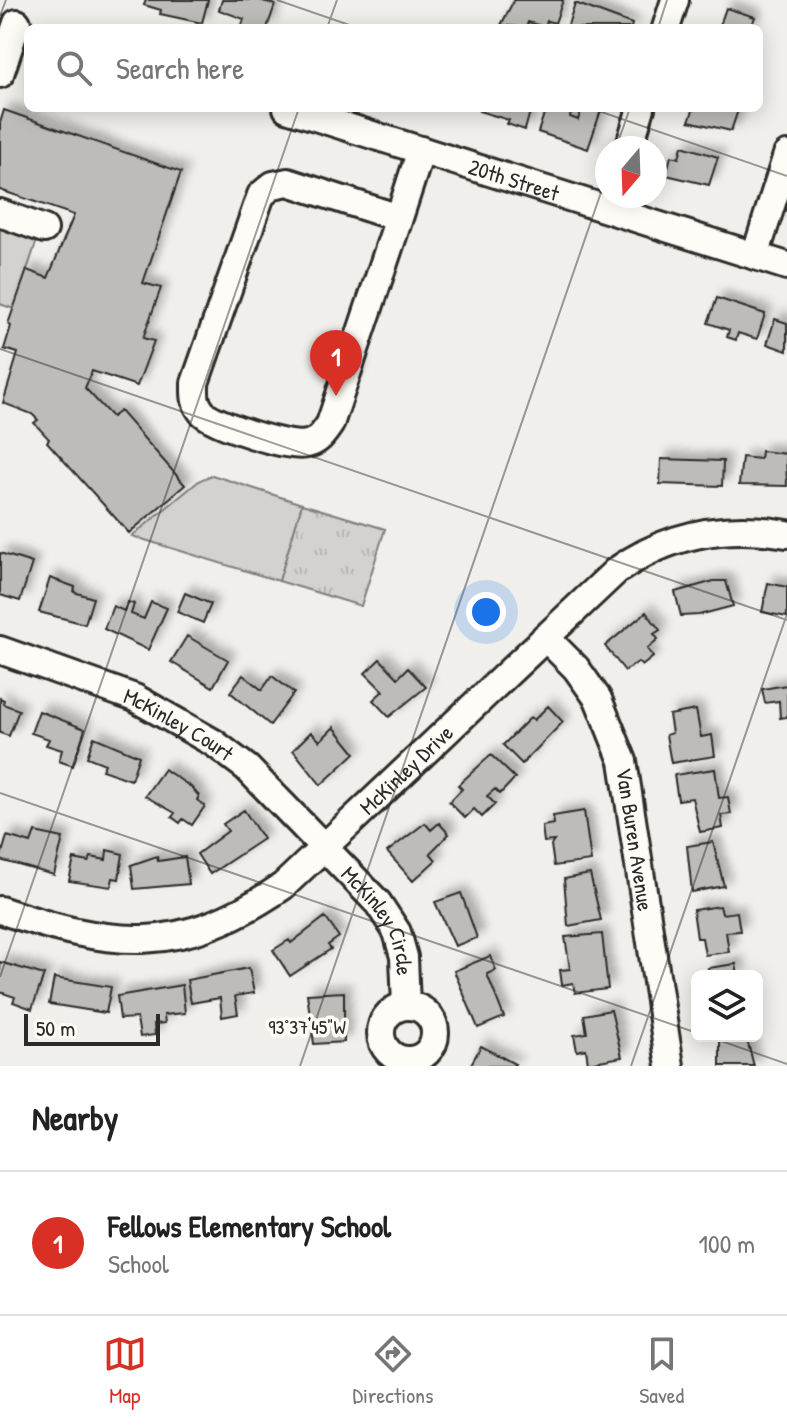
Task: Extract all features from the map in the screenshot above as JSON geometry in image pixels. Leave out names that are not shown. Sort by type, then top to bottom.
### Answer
[{"type":"street","points":[[667,24],[675,0]]},
{"type":"street","points":[[0,74],[17,23]]},
{"type":"street","name":"20th Street","points":[[300,112],[421,150],[595,198]]},
{"type":"street","points":[[633,136],[640,112]]},
{"type":"street","points":[[399,218],[288,182],[273,185],[261,195],[252,211],[195,383],[194,400],[204,414],[290,446],[305,445],[320,438],[330,424],[399,218],[421,150]]},
{"type":"street","points":[[755,256],[787,155]]},
{"type":"street","name":"20th Street","points":[[626,208],[787,266]]},
{"type":"street","points":[[0,213],[44,229]]},
{"type":"street","name":"McKinley Drive","points":[[0,910],[94,938],[142,940],[216,924],[252,907],[283,886],[616,571],[665,542],[696,532],[732,530],[787,534]]},
{"type":"street","name":"Van Buren Avenue","points":[[545,637],[576,668],[598,699],[623,761],[670,1066]]},
{"type":"street","name":"McKinley Court","points":[[0,650],[135,698],[214,743],[247,768],[324,848]]},
{"type":"street","name":"McKinley Circle","points":[[324,848],[378,903],[397,932],[404,957],[406,1006]]},
{"type":"green space","points":[[0,227],[37,240],[14,309],[0,304]]},
{"type":"green space","points":[[212,475],[302,504],[279,581],[132,536],[200,480]]},
{"type":"green space","points":[[302,504],[385,529],[361,606],[279,581]]},
{"type":"building","points":[[146,0],[208,0],[202,23],[160,14],[161,10],[144,5]]},
{"type":"building","points":[[222,0],[260,0],[275,5],[268,24],[242,24],[244,19],[219,10]]},
{"type":"building","points":[[514,0],[563,0],[555,23],[502,24]]},
{"type":"building","points":[[575,3],[632,24],[568,24]]},
{"type":"building","points":[[726,8],[755,17],[752,24],[720,24]]},
{"type":"building","points":[[4,110],[181,172],[143,283],[161,288],[143,338],[154,341],[137,386],[92,371],[85,388],[112,417],[120,411],[185,485],[129,533],[47,442],[49,439],[34,423],[38,420],[32,414],[3,403],[18,353],[4,349],[11,326],[8,324],[27,270],[48,278],[74,215],[0,190],[0,123]]},
{"type":"building","points":[[482,112],[530,112],[525,130],[507,124],[509,120]]},
{"type":"building","points":[[545,112],[571,113],[570,117],[578,120],[581,112],[600,112],[588,149],[538,132]]},
{"type":"building","points":[[692,112],[737,112],[731,131],[689,121]]},
{"type":"building","points":[[682,146],[718,157],[709,185],[667,175],[671,156],[679,158]]},
{"type":"building","points":[[717,298],[765,314],[757,339],[738,333],[736,340],[727,337],[729,330],[708,323]]},
{"type":"building","points":[[775,319],[787,323],[787,351],[767,344]]},
{"type":"building","points":[[761,451],[786,454],[787,486],[739,485],[742,457],[760,459]]},
{"type":"building","points":[[661,459],[723,461],[722,486],[660,484]]},
{"type":"building","points":[[0,553],[32,563],[20,601],[0,595]]},
{"type":"building","points":[[50,578],[75,587],[74,592],[93,598],[85,624],[39,612]]},
{"type":"building","points":[[714,581],[726,581],[733,606],[699,615],[681,616],[675,592]]},
{"type":"building","points":[[768,583],[787,587],[787,617],[762,612]]},
{"type":"building","points":[[185,593],[211,604],[203,623],[177,612]]},
{"type":"building","points":[[128,602],[134,604],[131,614],[144,619],[151,602],[167,608],[148,650],[104,629],[113,606],[124,611]]},
{"type":"building","points":[[646,612],[660,630],[654,634],[658,639],[647,649],[653,657],[642,666],[638,662],[625,671],[605,646]]},
{"type":"building","points":[[187,636],[228,660],[213,687],[171,662]]},
{"type":"building","points":[[380,659],[398,678],[408,668],[426,687],[389,717],[373,700],[383,691],[365,673]]},
{"type":"building","points":[[243,675],[262,690],[272,676],[294,693],[270,725],[230,692]]},
{"type":"building","points":[[787,685],[787,717],[780,718],[779,701],[765,703],[762,689]]},
{"type":"building","points":[[0,698],[4,700],[3,704],[19,710],[9,736],[0,733]]},
{"type":"building","points":[[548,706],[563,722],[522,764],[503,745],[531,717],[534,720]]},
{"type":"building","points":[[696,710],[701,737],[712,735],[715,756],[671,763],[666,735],[672,733],[669,715]]},
{"type":"building","points":[[39,711],[85,729],[73,766],[59,761],[62,750],[46,745],[49,739],[31,733]]},
{"type":"building","points":[[334,727],[355,753],[321,785],[293,750],[311,732],[320,741]]},
{"type":"building","points":[[94,737],[139,756],[131,780],[102,770],[105,764],[87,757]]},
{"type":"building","points":[[491,755],[515,778],[500,794],[495,789],[487,796],[495,804],[482,817],[474,809],[465,818],[449,802],[462,789],[458,785]]},
{"type":"building","points":[[164,769],[191,787],[199,796],[197,800],[205,806],[192,825],[183,819],[180,823],[172,817],[175,813],[145,796]]},
{"type":"building","points":[[715,769],[719,798],[728,797],[731,814],[721,815],[723,828],[700,832],[692,798],[678,800],[674,775]]},
{"type":"building","points":[[244,810],[263,839],[210,874],[197,854],[228,831],[223,824]]},
{"type":"building","points":[[584,811],[591,861],[554,866],[551,845],[554,841],[544,842],[542,826],[554,824],[553,816]]},
{"type":"building","points":[[425,823],[431,830],[439,823],[449,834],[430,853],[436,860],[413,881],[387,852]]},
{"type":"building","points":[[35,832],[63,838],[54,875],[0,860],[7,836],[31,843]]},
{"type":"building","points":[[713,842],[724,886],[692,892],[687,846]]},
{"type":"building","points":[[107,850],[123,854],[119,879],[113,878],[111,887],[69,881],[74,859],[89,862],[91,857],[106,860]]},
{"type":"building","points":[[157,856],[158,861],[185,857],[189,884],[134,889],[131,865]]},
{"type":"building","points":[[590,874],[601,920],[568,926],[564,879]]},
{"type":"building","points":[[461,893],[477,938],[455,946],[435,902]]},
{"type":"building","points":[[720,906],[722,914],[737,912],[740,931],[726,932],[729,952],[705,955],[702,938],[697,938],[693,910]]},
{"type":"building","points":[[325,917],[339,937],[328,945],[331,949],[290,976],[273,950],[289,940],[291,943]]},
{"type":"building","points":[[602,934],[608,989],[575,993],[573,983],[562,985],[560,970],[570,969],[565,937]]},
{"type":"building","points":[[490,956],[496,970],[487,974],[504,1017],[478,1028],[454,971]]},
{"type":"building","points":[[0,962],[44,975],[32,1009],[13,1002],[15,997],[0,992]]},
{"type":"building","points":[[736,964],[737,970],[708,970]]},
{"type":"building","points":[[249,968],[254,993],[235,996],[238,1014],[222,1017],[220,998],[191,1003],[187,980]]},
{"type":"building","points":[[54,978],[111,987],[106,1013],[49,1004]]},
{"type":"building","points":[[182,985],[185,1013],[164,1015],[165,1023],[154,1024],[155,1035],[140,1037],[137,1018],[120,1019],[117,996]]},
{"type":"building","points":[[344,992],[344,1042],[314,1044],[307,994]]},
{"type":"building","points":[[611,1010],[622,1057],[588,1063],[586,1049],[577,1051],[574,1035],[587,1033],[584,1015]]},
{"type":"building","points":[[720,1042],[748,1042],[754,1066],[720,1066]]},
{"type":"building","points":[[481,1046],[515,1064],[470,1066]]},
{"type":"place","name":"Fellows Elementary School","points":[[336,396]]}]
